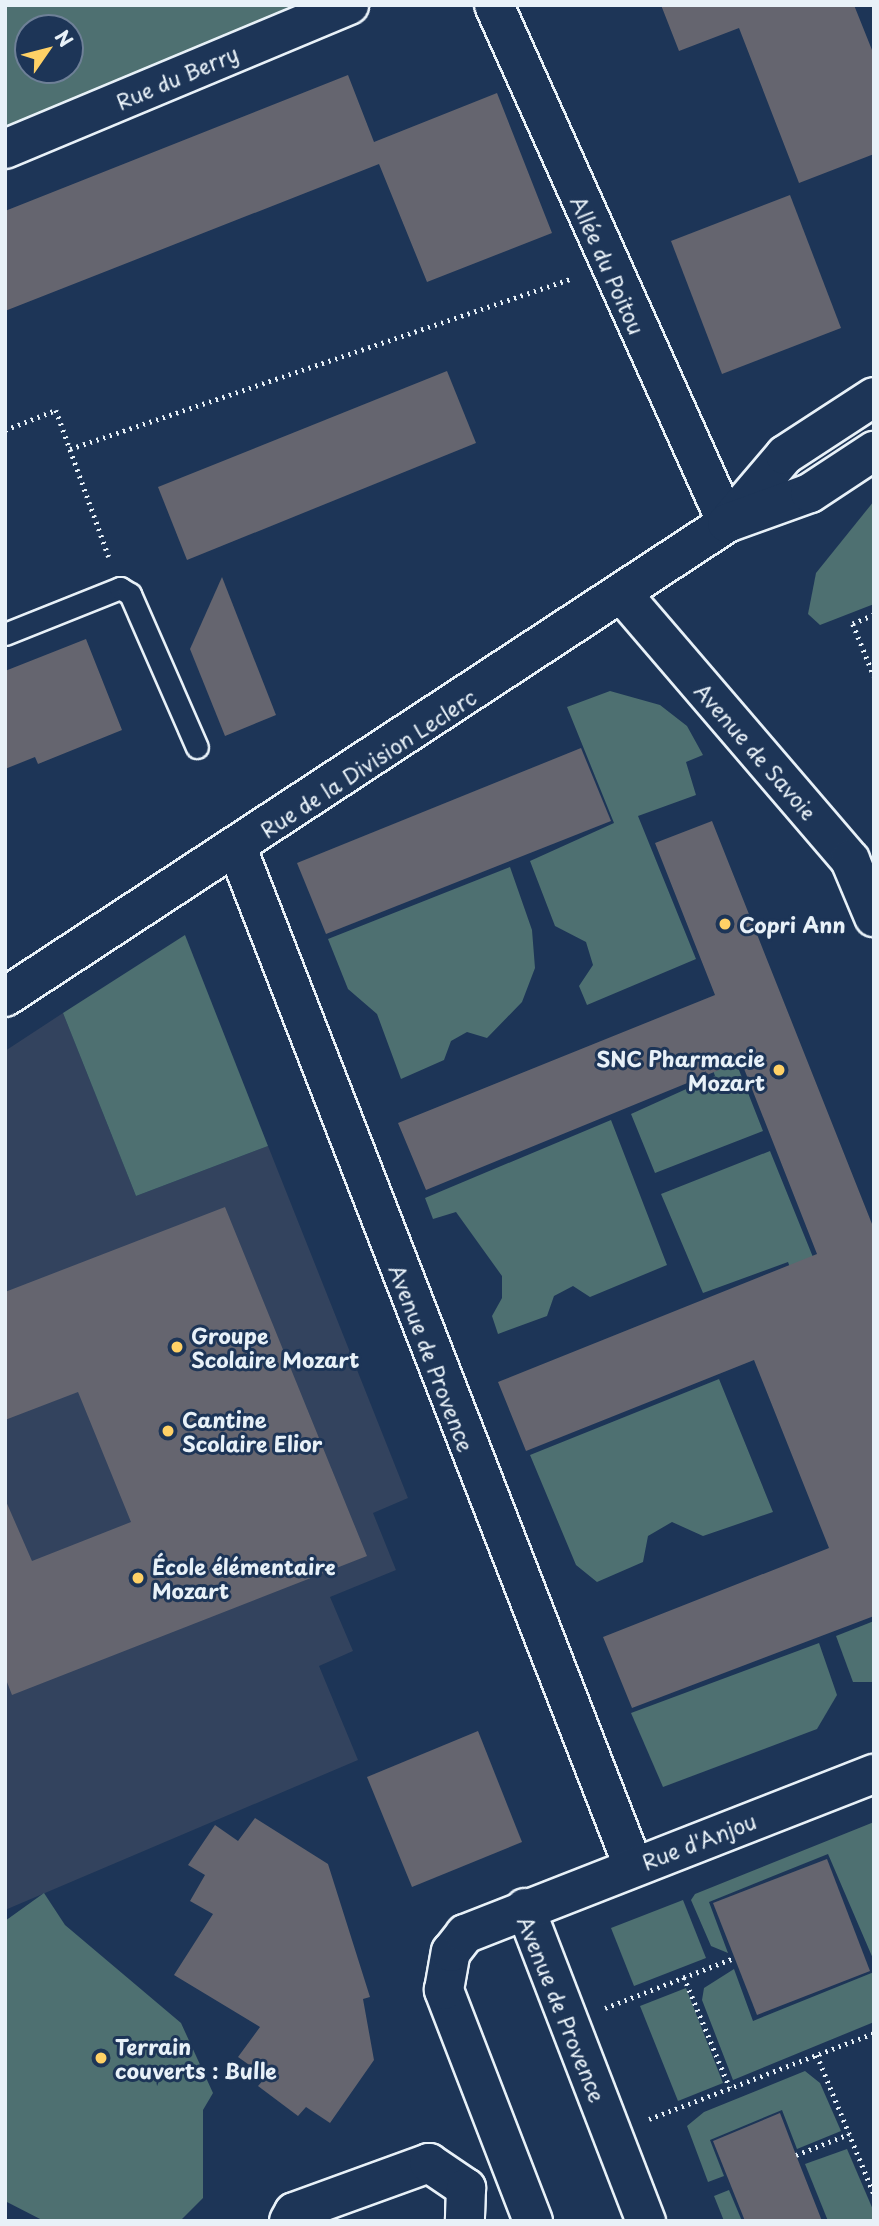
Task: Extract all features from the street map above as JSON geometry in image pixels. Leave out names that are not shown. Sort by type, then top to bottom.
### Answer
[{"type":"street","name":"Rue du Berry","points":[[5,149],[349,5]]},
{"type":"street","name":"Allée du Poitou","points":[[494,5],[608,266],[727,523]]},
{"type":"street","name":"Rue de la Division Leclerc","points":[[727,523],[785,455],[874,397]]},
{"type":"street","name":"Rue de la Division Leclerc","points":[[5,997],[623,595],[727,523],[810,493],[874,451]]},
{"type":"street","name":"Avenue de Savoie","points":[[623,595],[850,860],[874,917]]},
{"type":"street","name":"Avenue de Provence","points":[[237,848],[633,1866]]},
{"type":"street","name":"Rue d'Anjou","points":[[525,1908],[874,1774]]},
{"type":"street","name":"Avenue de Provence","points":[[533,2221],[444,1990],[451,1952],[465,1934],[525,1908],[646,2221]]},
{"type":"street","points":[[289,2221],[294,2212],[429,2163],[466,2204],[513,2170]]},
{"type":"lane","points":[[5,634],[120,588],[130,594],[197,747]]},
{"type":"path","points":[[70,449],[608,266]]},
{"type":"path","points":[[5,430],[56,410],[120,588]]},
{"type":"path","points":[[874,615],[853,624],[874,676]]},
{"type":"path","points":[[569,2022],[734,1958]]},
{"type":"path","points":[[684,1977],[730,2088]]},
{"type":"path","points":[[612,2133],[874,2033]]},
{"type":"path","points":[[817,2055],[874,2194]]},
{"type":"path","points":[[796,2155],[849,2134]]},
{"type":"shaded area","name":"Groupe Scolaire Mozart","points":[[63,1013],[136,1196],[268,1146],[408,1498],[373,1513],[396,1570],[330,1597],[353,1651],[319,1666],[358,1760],[5,1910],[5,1051]]},
{"type":"green space","points":[[5,5],[331,5],[5,139]]},
{"type":"green space","points":[[874,501],[874,604],[820,625],[808,614],[816,573]]},
{"type":"green space","points":[[610,691],[660,705],[687,726],[703,755],[686,762],[696,795],[638,816],[696,959],[587,1005],[579,986],[593,965],[586,942],[555,926],[530,861],[614,823],[567,707]]},
{"type":"green space","points":[[510,867],[532,930],[535,968],[522,1002],[487,1038],[467,1032],[451,1041],[444,1060],[401,1079],[377,1014],[348,989],[328,939]]},
{"type":"green space","points":[[185,935],[268,1146],[136,1196],[63,1013]]},
{"type":"green space","points":[[715,1009],[763,1131],[655,1173],[631,1114],[715,1076],[695,1017]]},
{"type":"green space","points":[[611,1120],[667,1265],[590,1297],[573,1286],[554,1296],[547,1316],[498,1334],[492,1316],[502,1298],[502,1276],[456,1212],[433,1219],[425,1198]]},
{"type":"green space","points":[[770,1151],[834,1309],[809,1318],[788,1262],[703,1293],[661,1194]]},
{"type":"green space","points":[[719,1379],[773,1512],[703,1536],[672,1522],[648,1536],[643,1562],[597,1582],[576,1565],[530,1455]]},
{"type":"green space","points":[[874,1621],[874,1682],[853,1682],[836,1636]]},
{"type":"green space","points":[[819,1643],[837,1695],[817,1729],[663,1787],[631,1713]]},
{"type":"green space","points":[[874,1822],[874,1961],[828,1854],[709,1902],[728,1953],[711,1946],[691,1900],[695,1894]]},
{"type":"green space","name":"Terrain couverts : Bulle","points":[[44,1893],[65,1925],[181,2023],[213,2093],[203,2110],[203,2198],[180,2221],[44,2221],[5,2201],[5,1921]]},
{"type":"green space","points":[[683,1900],[706,1958],[634,1986],[611,1928]]},
{"type":"green space","points":[[734,1969],[753,2021],[874,1972],[874,2022],[733,2080],[702,2000],[704,1988]]},
{"type":"green space","points":[[686,1988],[723,2083],[678,2101],[640,2006]]},
{"type":"green space","points":[[805,2071],[820,2083],[841,2131],[797,2149],[782,2110],[710,2140],[724,2176],[708,2182],[687,2126],[704,2112]]},
{"type":"green space","points":[[847,2149],[874,2212],[874,2221],[828,2221],[805,2164]]},
{"type":"green space","points":[[729,2190],[742,2221],[724,2221],[714,2196]]},
{"type":"building","points":[[661,5],[854,5],[874,55],[874,154],[799,183],[739,28],[679,51]]},
{"type":"building","points":[[348,75],[374,142],[497,93],[552,233],[427,282],[379,164],[5,311],[5,211]]},
{"type":"building","points":[[790,195],[841,328],[722,374],[671,241]]},
{"type":"building","points":[[447,371],[476,443],[187,560],[158,487]]},
{"type":"building","points":[[222,577],[276,715],[225,736],[190,649]]},
{"type":"building","points":[[86,639],[122,730],[38,764],[35,757],[5,769],[5,671]]},
{"type":"building","points":[[581,748],[611,821],[326,934],[297,863]]},
{"type":"building","points":[[712,821],[874,1229],[874,1616],[632,1708],[603,1637],[829,1548],[754,1360],[526,1451],[498,1382],[817,1254],[741,1061],[426,1190],[398,1123],[715,995],[655,843]]},
{"type":"building","points":[[225,1207],[367,1556],[12,1695],[5,1677],[5,1499],[32,1561],[131,1522],[78,1392],[5,1420],[5,1292]]},
{"type":"building","points":[[478,1731],[522,1842],[412,1887],[367,1777]]},
{"type":"building","points":[[255,1818],[328,1864],[370,1997],[363,1999],[374,2060],[330,2123],[306,2107],[298,2116],[258,2086],[266,2077],[238,2057],[260,2027],[174,1975],[213,1914],[190,1901],[205,1875],[188,1865],[215,1825],[238,1841]]},
{"type":"building","points":[[827,1859],[870,1971],[757,2015],[713,1903]]},
{"type":"building","points":[[780,2113],[822,2221],[745,2221],[713,2141]]},
{"type":"place","name":"Copri Ann","points":[[725,924]]},
{"type":"place","name":"SNC Pharmacie Mozart","points":[[779,1070]]},
{"type":"place","name":"Groupe Scolaire Mozart","points":[[177,1347]]},
{"type":"place","name":"Cantine Scolaire Elior","points":[[168,1431]]},
{"type":"place","name":"École élémentaire Mozart","points":[[138,1578]]},
{"type":"place","name":"Terrain couverts : Bulle","points":[[101,2058]]}]
